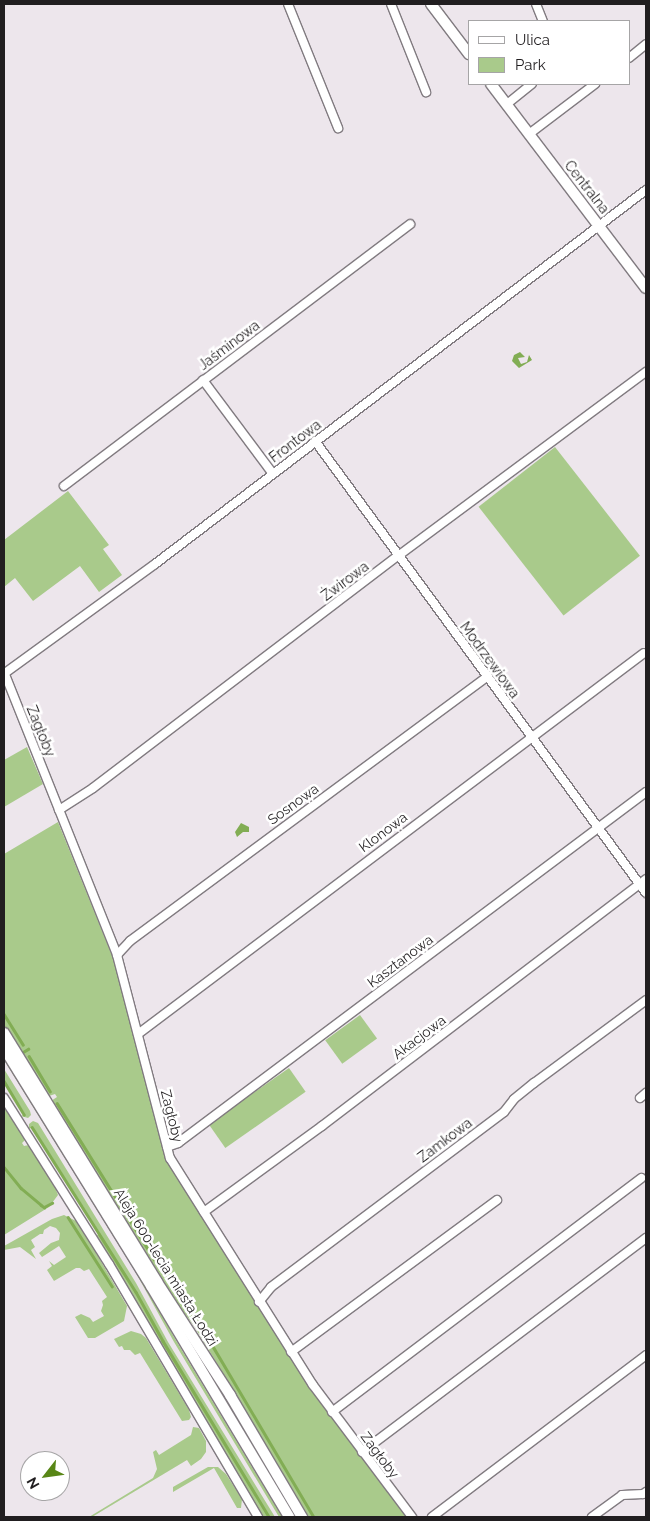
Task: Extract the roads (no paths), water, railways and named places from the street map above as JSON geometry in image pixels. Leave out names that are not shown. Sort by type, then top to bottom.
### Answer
[{"type":"main road","points":[[431,4],[468,53]]},
{"type":"main road","name":"Centralna","points":[[492,85],[646,288]]},
{"type":"main road","name":"Aleja 600-lecia miasta Łodzi","points":[[4,1034],[152,1274],[230,1395],[302,1517]]},
{"type":"main road","name":"Aleja 600-lecia miasta Łodzi","points":[[4,1048],[151,1286],[289,1517]]},
{"type":"street","points":[[288,4],[338,128]]},
{"type":"street","points":[[391,4],[426,92]]},
{"type":"street","points":[[536,4],[543,20]]},
{"type":"street","points":[[630,57],[646,44]]},
{"type":"street","points":[[507,104],[531,85]]},
{"type":"street","points":[[529,134],[594,85]]},
{"type":"street","name":"Frontowa","points":[[4,673],[155,564],[646,190]]},
{"type":"street","name":"Jaśminowa","points":[[64,486],[410,224]]},
{"type":"street","name":"Żwirowa","points":[[59,810],[93,788],[398,556],[646,372]]},
{"type":"street","points":[[203,380],[273,474]]},
{"type":"street","name":"Modrzewiowa","points":[[315,441],[598,828],[643,881],[646,893]]},
{"type":"street","name":"Klonowa","points":[[138,1034],[530,736],[644,653]]},
{"type":"street","name":"Zagłoby","points":[[4,673],[117,955],[173,1164],[259,1302],[332,1412],[412,1517]]},
{"type":"street","name":"Sosnowa","points":[[117,955],[130,941],[487,677]]},
{"type":"street","name":"Kasztanowa","points":[[167,1147],[186,1137],[646,792]]},
{"type":"street","name":"Akacjowa","points":[[204,1212],[322,1126],[643,881]]},
{"type":"street","name":"Zamkowa","points":[[259,1302],[271,1287],[504,1112],[514,1099],[534,1083],[646,1000]]},
{"type":"street","points":[[4,1098],[119,1280],[258,1517]]},
{"type":"street","points":[[332,1412],[641,1178]]},
{"type":"street","points":[[292,1352],[496,1200]]},
{"type":"street","points":[[362,1452],[646,1238]]},
{"type":"street","points":[[432,1517],[646,1355]]},
{"type":"street","points":[[592,1517],[622,1495],[643,1494],[646,1492]]},
{"type":"waterway","points":[[4,1014],[23,1045]]},
{"type":"waterway","points":[[23,1052],[28,1049]]},
{"type":"waterway","points":[[29,1056],[50,1091]]},
{"type":"waterway","points":[[4,1081],[24,1114]]},
{"type":"waterway","points":[[57,1103],[161,1270],[211,1343],[314,1517]]},
{"type":"waterway","points":[[32,1127],[136,1292],[163,1341],[269,1517]]},
{"type":"waterway","points":[[4,1167],[21,1188],[41,1205],[44,1207],[52,1203]]},
{"type":"waterway","points":[[68,1217],[112,1286]]}]
